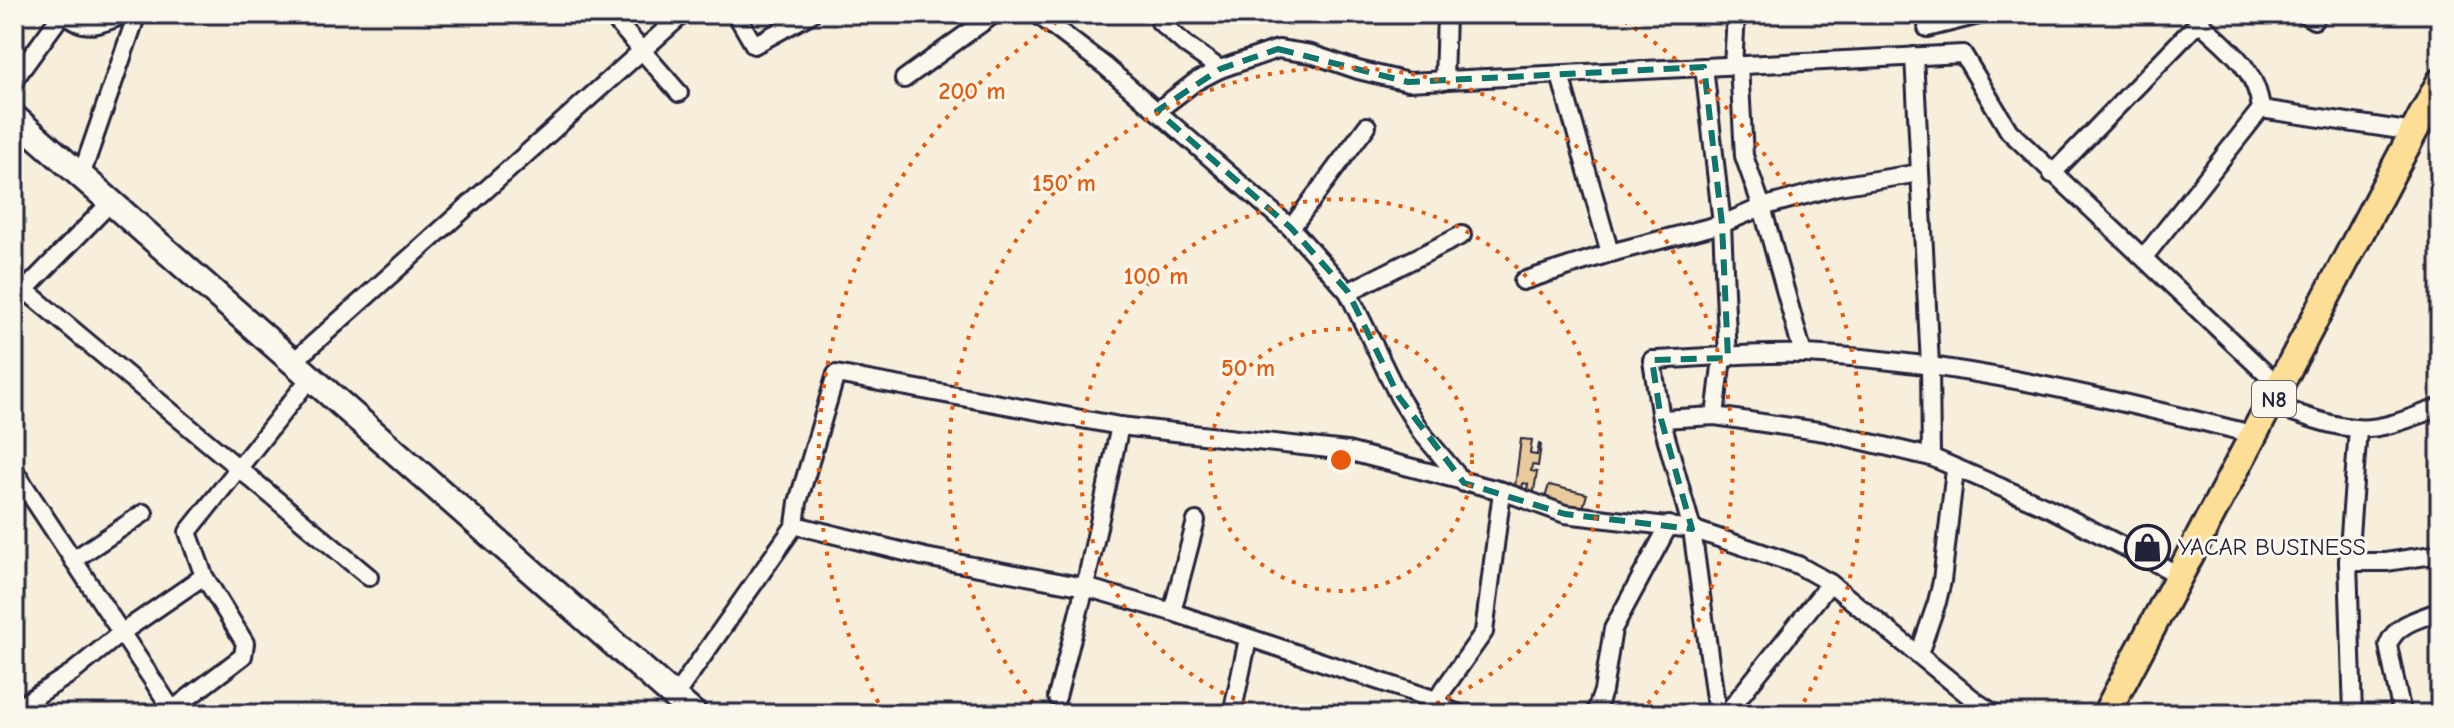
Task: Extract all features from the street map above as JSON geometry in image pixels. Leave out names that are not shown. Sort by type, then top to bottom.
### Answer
[{"type":"main road","name":"N8","points":[[2106,714],[2440,82]]},
{"type":"street","points":[[14,80],[64,14],[74,22],[96,25],[125,14]]},
{"type":"street","points":[[81,176],[137,14]]},
{"type":"street","points":[[610,14],[679,93]]},
{"type":"street","points":[[14,470],[173,712],[243,656],[245,643],[204,576],[188,532],[237,467],[302,370],[683,14]]},
{"type":"street","points":[[736,14],[754,45],[811,14]]},
{"type":"street","points":[[904,79],[994,14]]},
{"type":"street","points":[[1037,14],[1105,66],[1291,228],[1348,292],[1399,397],[1421,432],[1464,483]]},
{"type":"street","points":[[1444,81],[1446,14]]},
{"type":"street","points":[[1736,14],[1736,65],[1744,156],[1762,207],[1803,354]]},
{"type":"street","points":[[1931,457],[1930,365],[1920,173],[1926,21],[1983,14]]},
{"type":"street","points":[[2304,14],[2314,20],[2317,14]]},
{"type":"street","points":[[2052,174],[2201,18],[2245,64],[2260,99],[2261,109],[2144,257]]},
{"type":"street","points":[[1160,22],[1220,69]]},
{"type":"street","points":[[1157,111],[1195,82],[1220,69],[1278,49],[1311,54],[1408,82],[1963,54],[2009,131],[2144,257],[2276,396],[2330,423],[2358,429],[2399,421],[2440,407]]},
{"type":"street","points":[[1704,67],[1722,224],[1725,358],[1715,416]]},
{"type":"street","points":[[1560,75],[1610,253]]},
{"type":"street","points":[[2261,109],[2414,132]]},
{"type":"street","points":[[14,117],[694,714]]},
{"type":"street","points":[[1291,228],[1367,126]]},
{"type":"street","points":[[1523,281],[1610,253],[1722,224],[1762,207],[1838,186],[1920,173]]},
{"type":"street","points":[[111,202],[19,295],[237,467],[369,577]]},
{"type":"street","points":[[1348,292],[1462,235]]},
{"type":"street","points":[[1717,714],[1692,529],[1661,419],[1652,360],[1803,354],[1930,365],[2050,387],[2256,435]]},
{"type":"street","points":[[674,697],[795,525],[798,502],[836,374],[1120,426],[1347,451],[1502,491],[1565,514],[1692,529],[1798,565],[1830,583],[1995,714]]},
{"type":"street","points":[[1661,419],[1715,416],[1825,432],[1931,457],[1955,470],[2049,508],[2181,576]]},
{"type":"street","points":[[1057,697],[1120,426]]},
{"type":"street","points":[[2353,714],[2348,562],[2358,429]]},
{"type":"street","points":[[1919,654],[1942,581],[1955,470]]},
{"type":"street","points":[[795,525],[925,557],[1085,587],[1172,612],[1448,710],[1484,632],[1502,491]]},
{"type":"street","points":[[73,560],[144,513]]},
{"type":"street","points":[[1172,612],[1196,521]]},
{"type":"street","points":[[1595,714],[1603,691],[1613,629],[1669,525]]},
{"type":"street","points":[[2348,562],[2386,562],[2440,554]]},
{"type":"street","points":[[14,710],[73,672],[121,633],[204,576]]},
{"type":"street","points":[[1726,714],[1830,583]]},
{"type":"street","points":[[2402,714],[2388,645],[2392,634],[2403,625],[2440,611]]},
{"type":"street","points":[[1232,714],[1248,639]]},
{"type":"highlighted area","points":[[1278,49],[1408,82],[1704,67],[1722,224],[1728,358],[1652,360],[1661,419],[1692,529],[1565,514],[1464,483],[1399,397],[1348,292],[1291,228],[1157,111],[1220,69]]},
{"type":"building","points":[[1521,439],[1532,440],[1530,454],[1537,455],[1541,445],[1538,466],[1532,465],[1531,471],[1537,472],[1533,497],[1526,496],[1528,484],[1523,483],[1521,495],[1514,494]]},
{"type":"building","points":[[1549,485],[1587,494],[1582,511],[1544,501]]},
{"type":"place","name":"YACAR BUSINESS","points":[[2147,547]]}]
